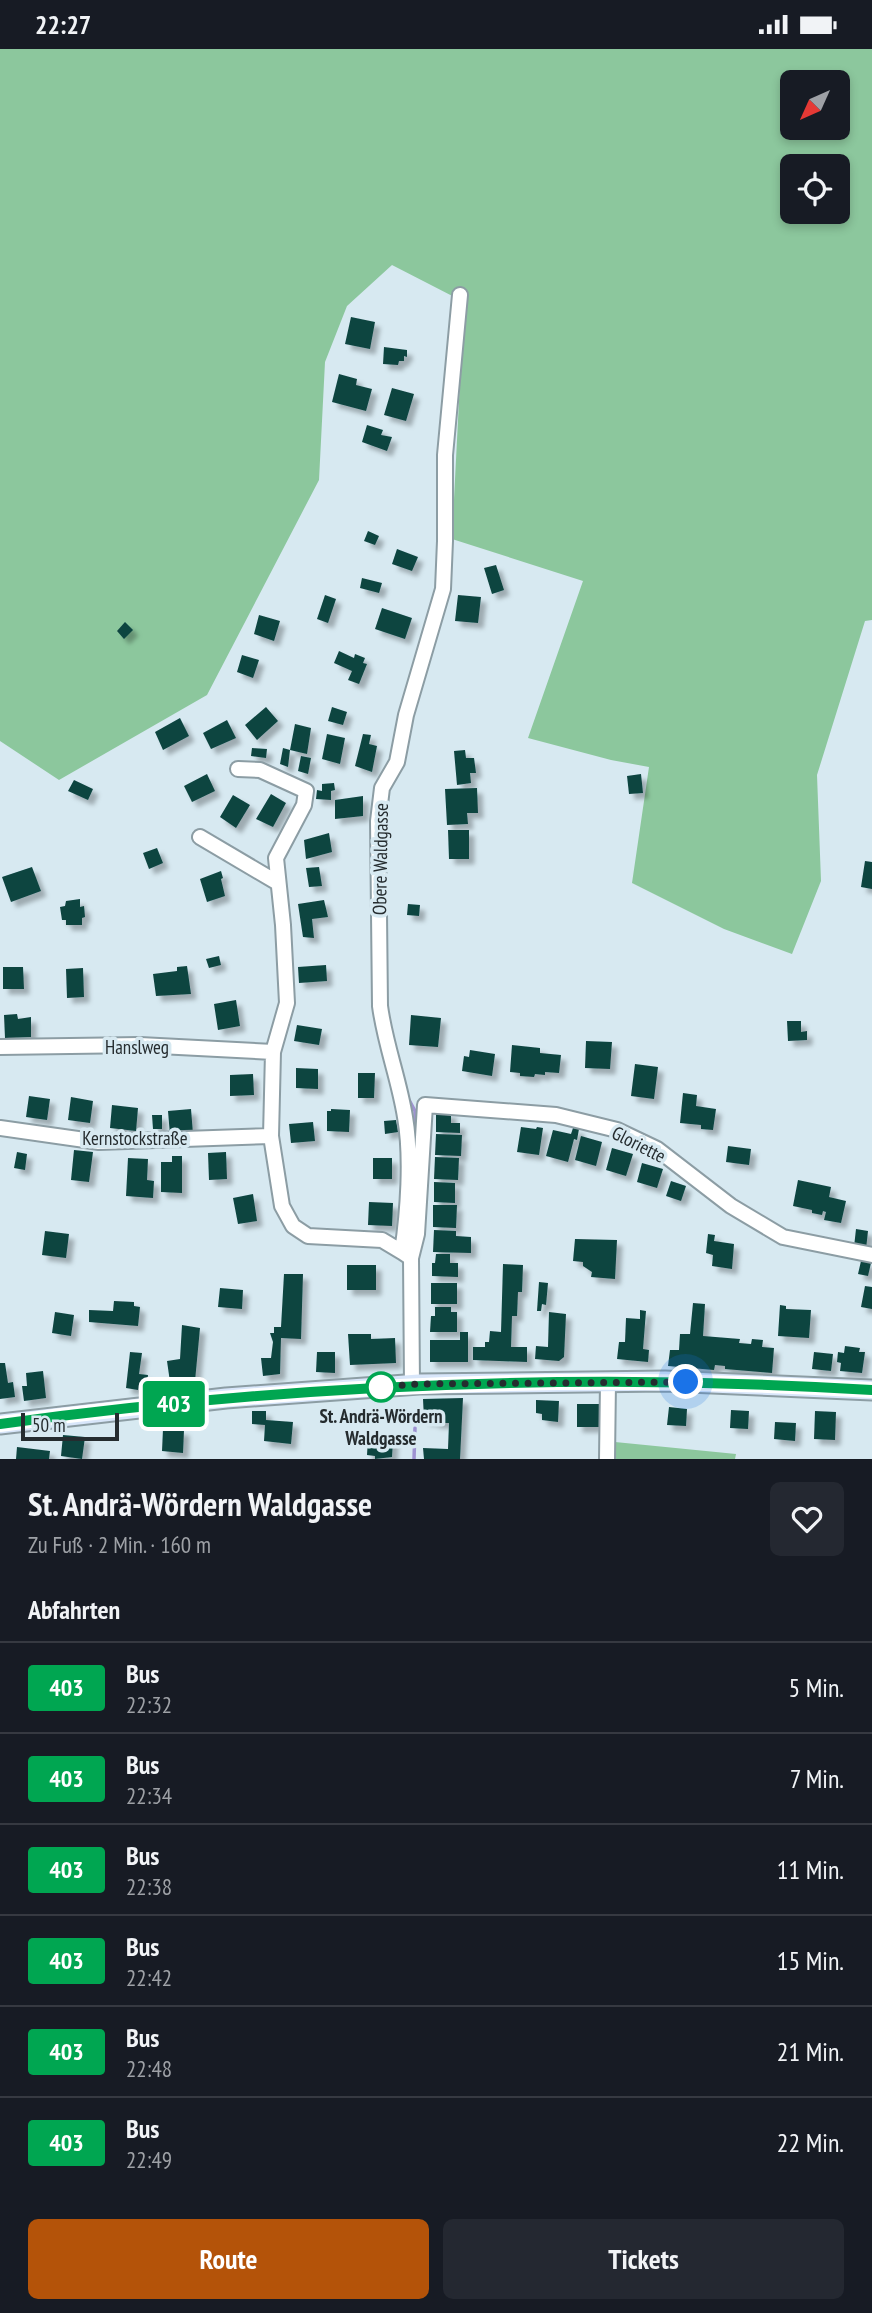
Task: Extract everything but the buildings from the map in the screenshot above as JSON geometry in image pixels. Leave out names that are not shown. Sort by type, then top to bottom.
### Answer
[{"type":"main road","points":[[0,1424],[226,1398],[412,1385],[665,1381],[872,1390]]},
{"type":"street","name":"Obere Waldgasse","points":[[412,1385],[406,1255],[408,1142],[405,1117],[384,1036],[380,1006],[377,821],[382,788],[397,762],[406,715],[443,589],[445,455],[460,295]]},
{"type":"street","points":[[238,769],[260,770],[306,791],[304,805],[276,858],[287,1003],[273,1052],[271,1136],[282,1206],[293,1226],[308,1236],[382,1240],[406,1255]]},
{"type":"street","points":[[200,837],[278,883]]},
{"type":"street","name":"Hanslweg","points":[[0,1047],[140,1045],[273,1052]]},
{"type":"street","name":"Obere Waldgasse","points":[[406,1255],[417,1234],[425,1105]]},
{"type":"street","name":"Gloriette","points":[[425,1105],[556,1115],[617,1130],[657,1149],[731,1206],[783,1237],[872,1255]]},
{"type":"street","name":"Kernstockstraße","points":[[0,1128],[99,1142],[271,1136]]},
{"type":"street","points":[[607,1459],[608,1382]]},
{"type":"green space","points":[[0,49],[872,49],[872,620],[865,621],[817,775],[821,881],[792,954],[724,929],[632,883],[649,767],[528,738],[583,581],[452,539],[464,302],[392,265],[347,306],[325,362],[319,480],[207,695],[59,780],[0,741]]},
{"type":"green space","points":[[615,1442],[736,1454],[735,1459],[615,1459]]},
{"type":"waterway","points":[[408,1098],[415,1111],[415,1145]]},
{"type":"waterway","points":[[414,1459],[415,1428]]},
{"type":"bus line","name":"403","points":[[0,1424],[226,1398],[419,1384],[665,1381],[872,1390]]},
{"type":"place","name":"St. Andrä-Wördern Waldgasse","points":[[381,1387]]},
{"type":"route","points":[[381,1387],[419,1384],[686,1382]]}]
